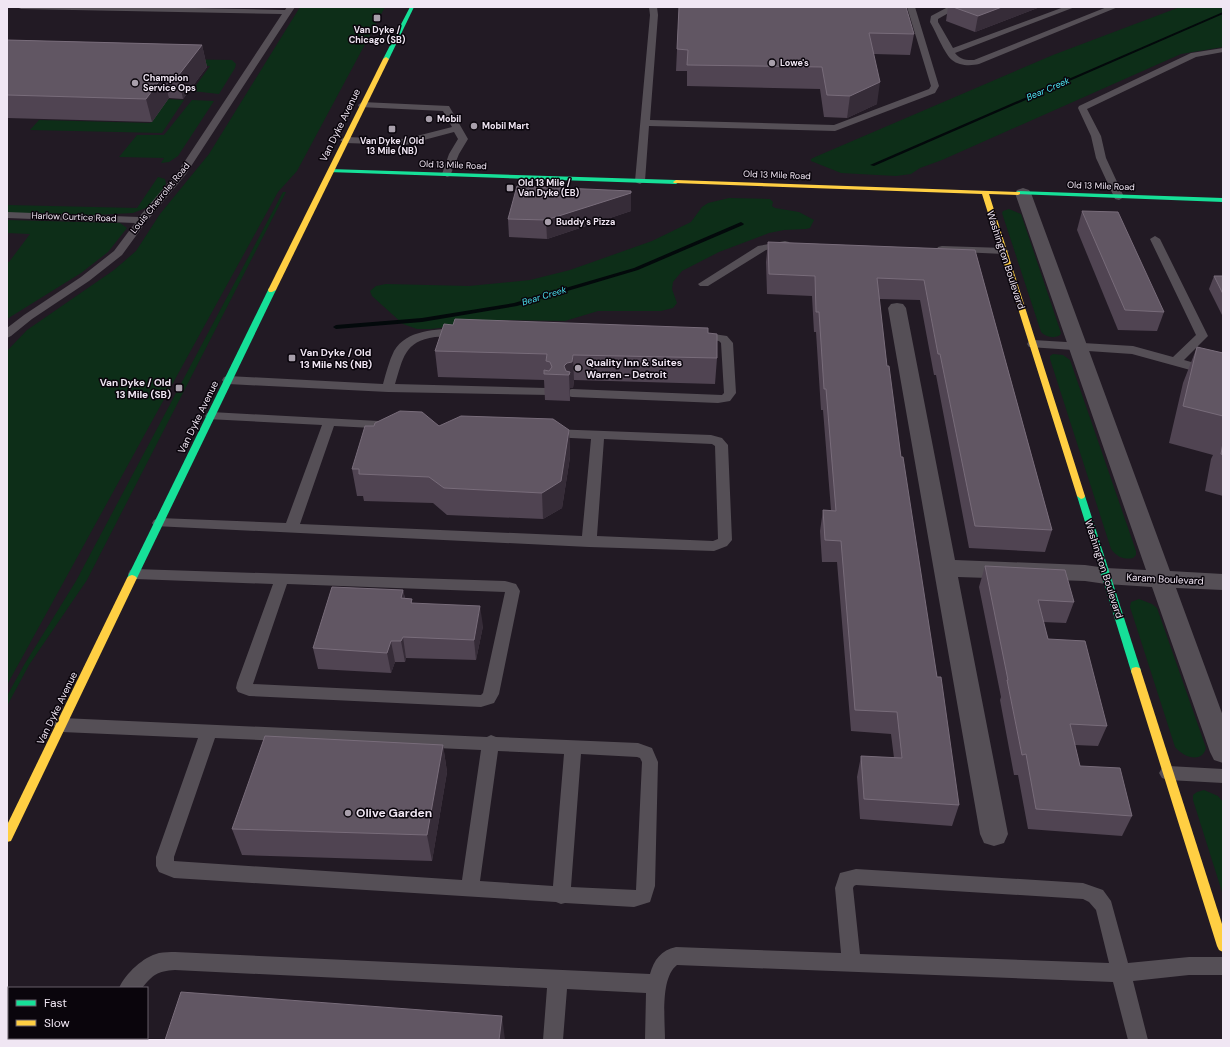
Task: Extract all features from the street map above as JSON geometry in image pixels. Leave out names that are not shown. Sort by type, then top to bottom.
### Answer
[{"type":"street","name":"Van Dyke Avenue","points":[[7,837],[362,105],[412,7]]},
{"type":"street","name":"Old 13 Mile Road","points":[[330,171],[1223,200]]},
{"type":"street","name":"Washington Boulevard","points":[[985,192],[1223,946]]},
{"type":"street","points":[[1023,194],[1223,752]]},
{"type":"street","points":[[897,308],[994,834]]},
{"type":"street","name":"Karam Boulevard","points":[[945,568],[1085,573],[1162,580],[1223,582]]},
{"type":"lane","points":[[21,7],[289,10]]},
{"type":"lane","points":[[640,181],[654,14],[652,7]]},
{"type":"lane","points":[[644,123],[835,128],[932,91],[935,86],[911,7]]},
{"type":"lane","points":[[955,7],[943,9],[934,18],[934,22],[951,52],[958,61],[976,62],[1114,7]]},
{"type":"lane","points":[[951,52],[1071,7]]},
{"type":"lane","name":"Louis Chevrolet Road","points":[[7,334],[28,317],[103,266],[118,253],[142,220],[183,172],[289,10]]},
{"type":"lane","points":[[1119,197],[1101,158],[1096,136],[1082,108],[1194,56],[1223,50]]},
{"type":"lane","points":[[362,105],[446,108],[463,139],[454,154],[447,174]]},
{"type":"lane","points":[[345,140],[405,142],[457,128]]},
{"type":"lane","name":"Harlow Curtice Road","points":[[7,215],[142,220]]},
{"type":"lane","points":[[1155,239],[1202,336],[1176,361]]},
{"type":"lane","points":[[704,284],[762,248],[773,245],[793,244]]},
{"type":"lane","points":[[928,249],[1004,251]]},
{"type":"lane","points":[[388,388],[400,352],[405,344],[422,335],[472,331]]},
{"type":"lane","points":[[572,393],[718,399],[726,398],[730,393],[727,343],[723,338],[714,336],[691,336]]},
{"type":"lane","points":[[1033,344],[1133,350],[1223,374]]},
{"type":"lane","points":[[228,380],[388,388],[546,392]]},
{"type":"lane","points":[[212,416],[408,426]]},
{"type":"lane","points":[[291,529],[329,423]]},
{"type":"lane","points":[[159,523],[714,546],[722,544],[725,540],[721,445],[717,441],[711,439],[535,432]]},
{"type":"lane","points":[[589,542],[598,435]]},
{"type":"lane","points":[[135,574],[282,578],[505,586],[511,588],[513,591],[491,694],[488,699],[481,701],[250,690],[244,688],[244,683],[282,578]]},
{"type":"lane","points":[[62,725],[491,742],[638,750],[646,753],[650,762],[646,886],[643,896],[634,899],[561,896],[470,888],[174,870],[165,866],[165,858],[209,731]]},
{"type":"lane","points":[[470,888],[491,742]]},
{"type":"lane","points":[[561,896],[573,747]]},
{"type":"lane","points":[[1168,773],[1223,776]]},
{"type":"lane","points":[[851,963],[844,888],[846,879],[856,877],[1083,891],[1096,896],[1104,907],[1138,1040]]},
{"type":"lane","points":[[655,1040],[657,984],[662,967],[671,957],[684,955],[1120,973],[1189,966],[1223,966]]},
{"type":"lane","points":[[130,987],[148,968],[159,962],[175,961],[657,984]]},
{"type":"lane","points":[[553,1040],[558,979]]},
{"type":"green space","points":[[300,7],[385,7],[297,171],[278,192],[7,685],[7,351],[27,330],[114,270],[136,251],[160,214],[209,154]]},
{"type":"green space","points":[[1180,7],[1223,7],[1223,47],[1181,54],[942,160],[920,168],[911,174],[896,176],[841,173],[811,161],[811,159],[815,157],[1053,55]]},
{"type":"green space","points":[[99,58],[232,60],[236,64],[219,94],[192,91],[210,66],[89,63]]},
{"type":"green space","points":[[168,99],[184,100],[162,133],[30,130],[39,120],[150,123]]},
{"type":"green space","points":[[192,100],[214,101],[178,156],[169,162],[161,163],[164,158],[119,157],[137,135],[164,135]]},
{"type":"green space","points":[[158,177],[165,179],[166,184],[157,199],[151,206],[133,213],[94,215],[7,213],[7,205],[137,208]]},
{"type":"green space","points":[[283,192],[286,192],[87,580],[29,665],[7,706],[7,696],[24,665],[76,581]]},
{"type":"green space","points":[[729,198],[770,199],[773,202],[772,206],[775,208],[799,212],[814,220],[810,228],[769,233],[719,252],[682,271],[673,282],[672,289],[677,303],[673,308],[661,311],[598,311],[565,321],[502,320],[431,329],[417,329],[403,324],[372,296],[370,291],[376,286],[386,284],[469,286],[530,280],[570,270],[652,241],[691,222],[702,207],[708,203]]},
{"type":"green space","points":[[1009,209],[1021,214],[1061,333],[1058,336],[1050,337],[1041,332],[1002,213],[1003,211]]},
{"type":"green space","points":[[7,220],[120,223],[127,228],[108,252],[81,273],[7,319],[7,262],[9,262],[30,234],[7,233]]},
{"type":"green space","points":[[1053,354],[1063,355],[1070,360],[1136,551],[1136,555],[1133,558],[1127,559],[1121,557],[1111,549],[1050,359],[1050,356]]},
{"type":"green space","points":[[1139,599],[1152,604],[1157,608],[1206,748],[1201,756],[1187,756],[1178,751],[1175,747],[1130,607],[1131,602]]},
{"type":"green space","points":[[1204,790],[1218,796],[1223,802],[1223,895],[1193,800],[1193,795]]},
{"type":"building","name":"Lowe's","points":[[679,7],[906,7],[914,34],[869,33],[880,82],[850,96],[827,95],[822,67],[687,65],[688,50],[677,49]]},
{"type":"building","points":[[953,7],[1002,7],[978,16]]},
{"type":"building","points":[[7,40],[202,45],[178,76],[163,76],[146,99],[7,95]]},
{"type":"building","points":[[517,186],[631,191],[631,193],[546,220],[508,219]]},
{"type":"building","points":[[1082,211],[1118,212],[1164,312],[1125,310]]},
{"type":"building","points":[[768,242],[975,250],[1052,530],[975,526],[940,354],[938,354],[924,280],[877,278],[887,366],[889,366],[901,457],[903,457],[937,677],[941,677],[959,805],[864,799],[861,756],[902,758],[897,712],[855,710],[841,541],[825,540],[823,510],[836,511],[826,389],[824,389],[819,312],[816,312],[815,276],[769,274]]},
{"type":"building","points":[[1214,276],[1223,276],[1223,294]]},
{"type":"building","points":[[455,319],[708,328],[708,333],[717,334],[717,358],[573,355],[572,362],[567,363],[564,366],[566,371],[570,372],[569,375],[544,374],[544,370],[549,371],[552,367],[550,362],[546,361],[547,354],[435,351],[444,324],[453,325]]},
{"type":"building","points":[[1197,347],[1223,353],[1223,416],[1183,406]]},
{"type":"building","points":[[400,411],[422,412],[439,426],[461,416],[553,419],[569,430],[561,481],[542,493],[444,488],[429,477],[359,474],[359,469],[352,469],[365,426],[374,426],[375,423]]},
{"type":"building","points":[[1223,443],[1223,455],[1221,454]]},
{"type":"building","points":[[985,566],[1065,570],[1074,602],[1038,600],[1048,639],[1085,641],[1107,726],[1070,724],[1080,766],[1120,768],[1132,816],[1036,809],[1026,754],[1022,755]]},
{"type":"building","points":[[332,587],[403,590],[401,598],[412,599],[411,603],[480,606],[474,640],[403,637],[401,641],[391,641],[387,653],[313,648]]},
{"type":"building","name":"Olive Garden","points":[[265,736],[443,745],[427,835],[232,829]]},
{"type":"building","points":[[181,992],[502,1016],[499,1040],[165,1040]]},
{"type":"waterway","name":"Bear Creek","points":[[872,165],[1223,13]]},
{"type":"waterway","name":"Bear Creek","points":[[336,327],[422,320],[515,305],[636,269],[741,224]]},
{"type":"traffic: fast","points":[[386,59],[412,7]]},
{"type":"traffic: fast","points":[[330,171],[676,182]]},
{"type":"traffic: fast","points":[[1018,193],[1223,200]]},
{"type":"traffic: fast","points":[[132,578],[272,290]]},
{"type":"traffic: fast","points":[[1081,496],[1136,671]]},
{"type":"traffic: slow","points":[[272,290],[386,59]]},
{"type":"traffic: slow","points":[[676,182],[1018,193]]},
{"type":"traffic: slow","points":[[985,192],[1081,496]]},
{"type":"traffic: slow","points":[[7,837],[132,578]]},
{"type":"traffic: slow","points":[[1136,671],[1223,946]]},
{"type":"place","name":"Van Dyke / Chicago (SB)","points":[[377,18]]},
{"type":"place","name":"Lowe's","points":[[772,63]]},
{"type":"place","name":"Champion Service Ops","points":[[135,83]]},
{"type":"place","name":"Mobil","points":[[429,119]]},
{"type":"place","name":"Mobil Mart","points":[[474,126]]},
{"type":"place","name":"Van Dyke / Old 13 Mile (NB)","points":[[392,129]]},
{"type":"place","name":"Old 13 Mile / Van Dyke (EB)","points":[[510,188]]},
{"type":"place","name":"Buddy's Pizza","points":[[548,222]]},
{"type":"place","name":"Van Dyke / Old 13 Mile NS (NB)","points":[[292,358]]},
{"type":"place","name":"Quality Inn & Suites Warren - Detroit","points":[[578,368]]},
{"type":"place","name":"Van Dyke / Old 13 Mile (SB)","points":[[179,388]]},
{"type":"place","name":"Olive Garden","points":[[348,813]]}]
